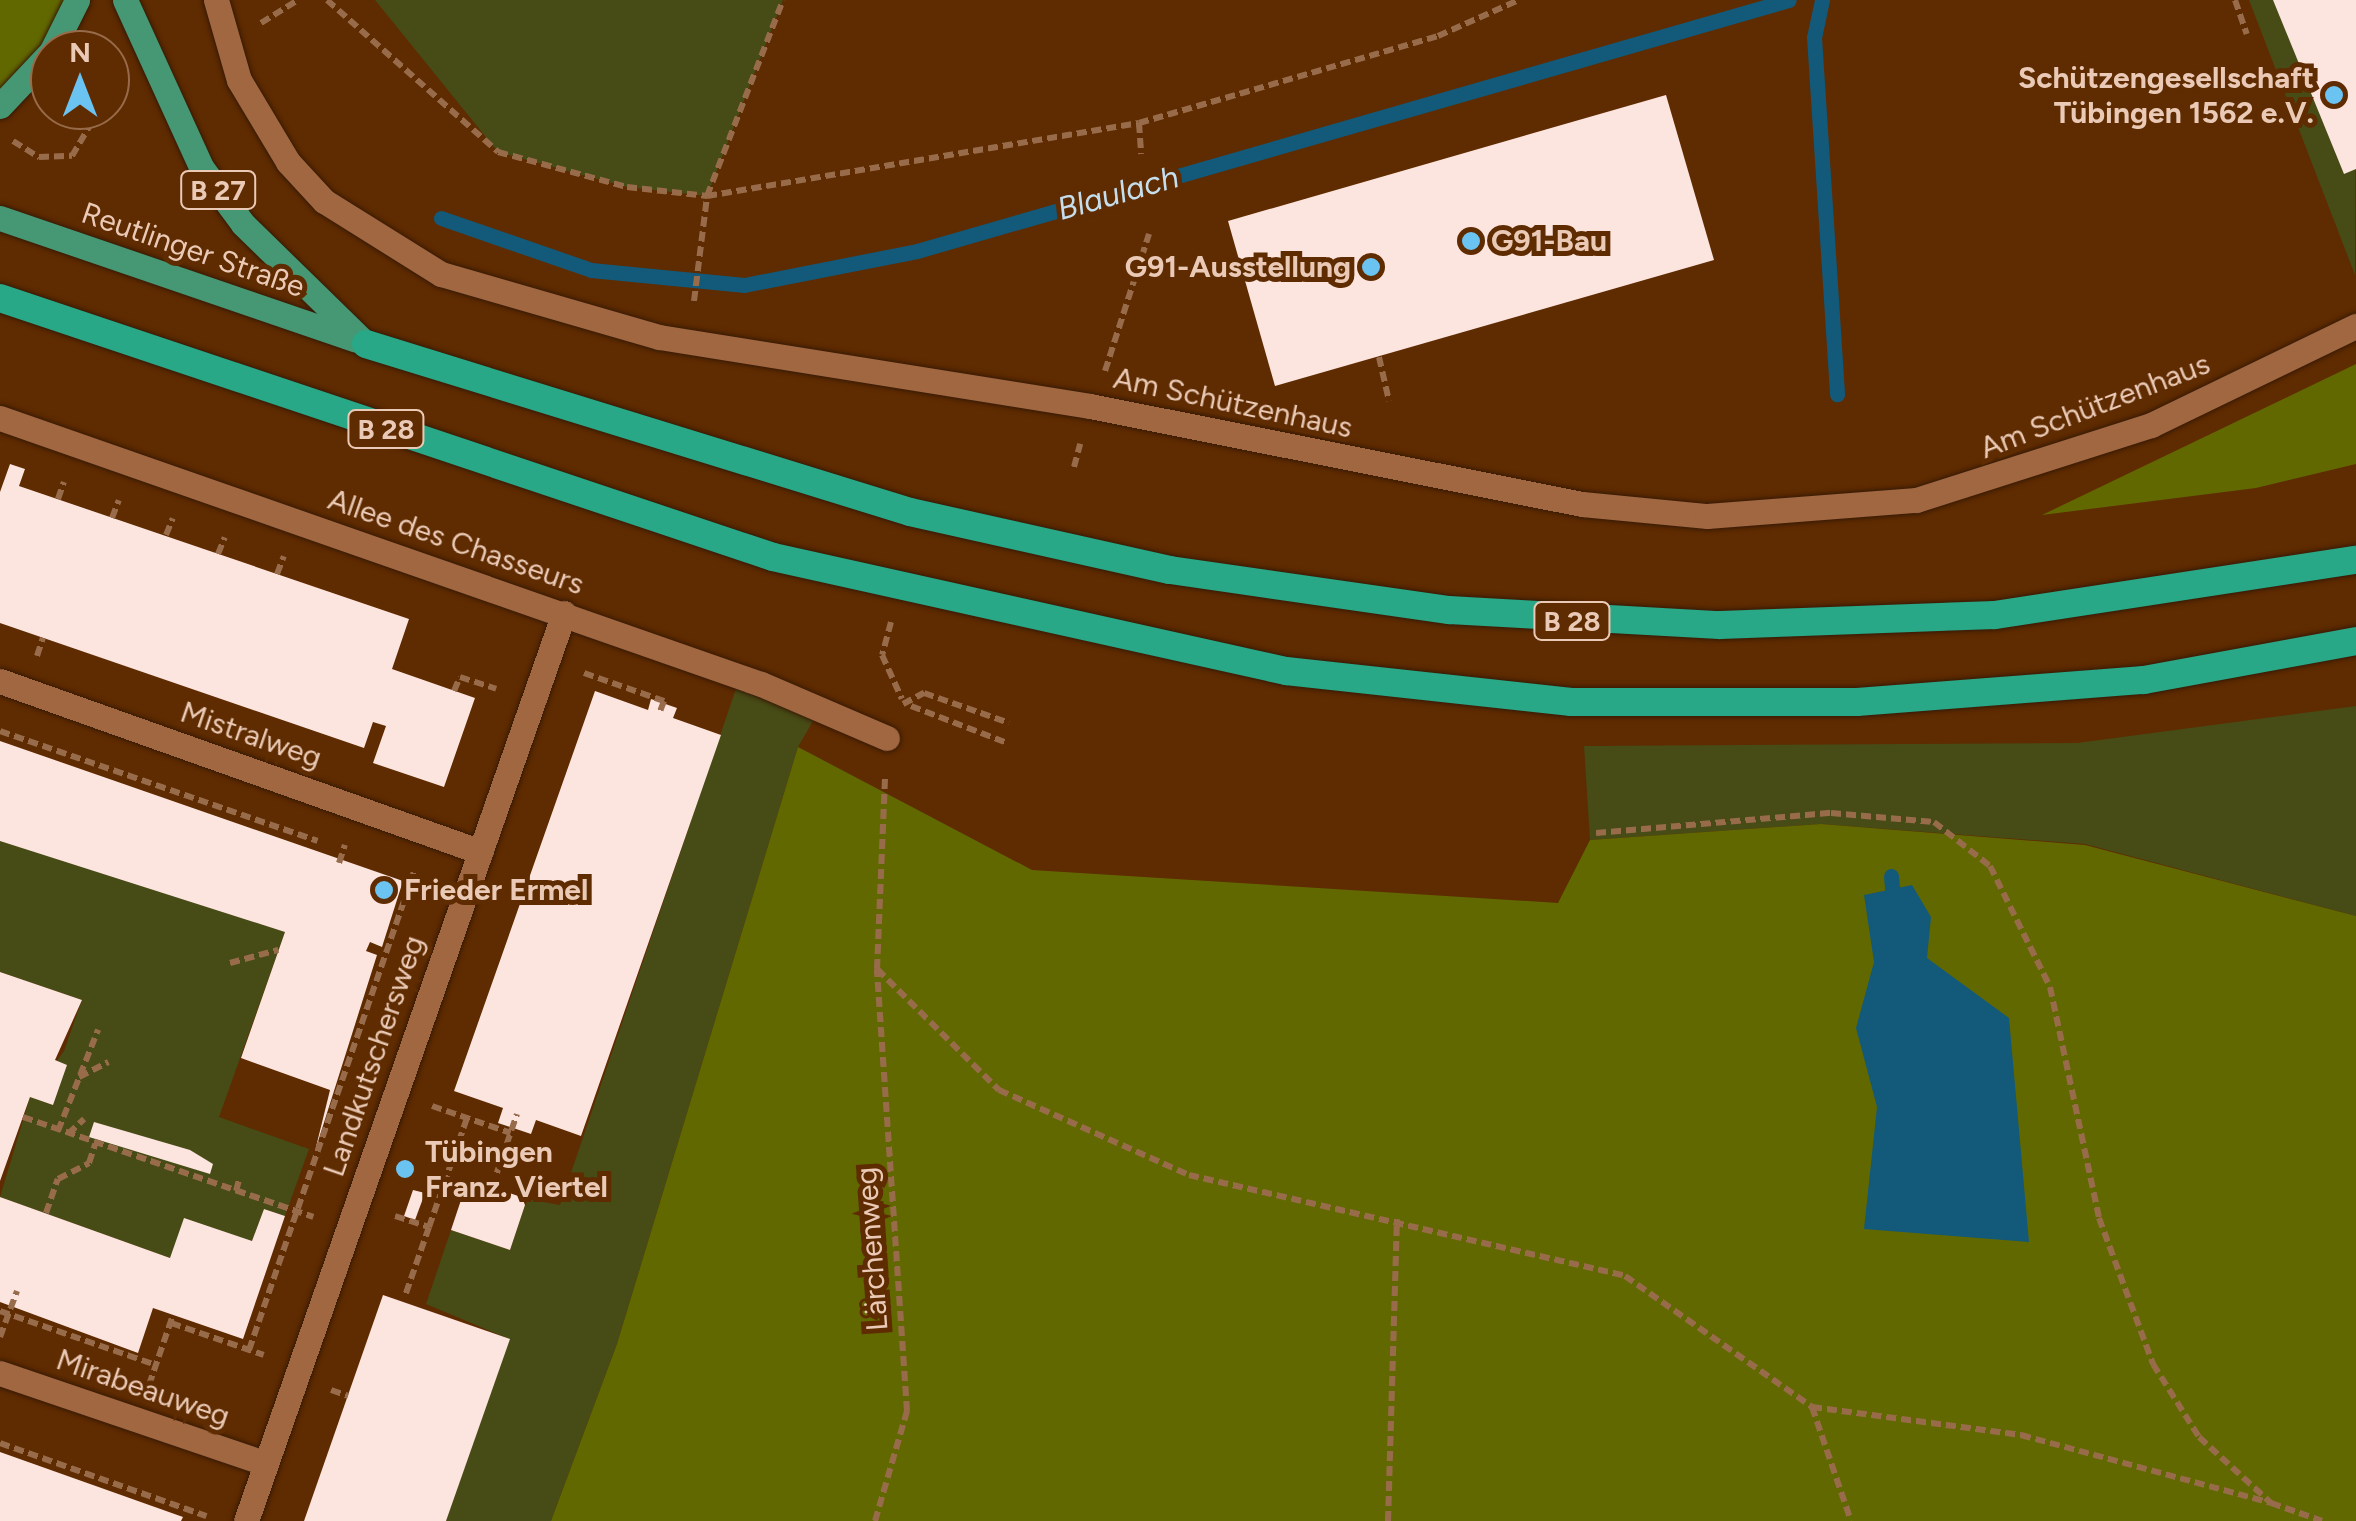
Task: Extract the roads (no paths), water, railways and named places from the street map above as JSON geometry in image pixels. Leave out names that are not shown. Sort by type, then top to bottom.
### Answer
[{"type":"highway","name":"B 28","points":[[0,298],[773,557],[1286,671],[1571,702],[1856,702],[2144,680],[2356,641]]},
{"type":"highway","name":"B 28","points":[[366,344],[910,512],[1170,570],[1449,610],[1720,625],[1995,614],[2356,560]]},
{"type":"main road","points":[[62,30],[77,0]]},
{"type":"main road","name":"B 27","points":[[124,0],[201,167],[243,224],[366,344]]},
{"type":"main road","points":[[0,106],[30,74]]},
{"type":"main road","name":"Reutlinger Straße","points":[[0,218],[366,344]]},
{"type":"street","name":"Am Schützenhaus","points":[[216,0],[239,80],[288,162],[324,201],[440,274],[659,338],[1090,406],[1582,504],[1707,516],[1916,500],[2151,426],[2356,326]]},
{"type":"street","name":"Allee des Chasseurs","points":[[0,418],[564,613],[887,738]]},
{"type":"street","name":"Landkutschersweg","points":[[246,1521],[564,613]]},
{"type":"street","name":"Mistralweg","points":[[0,681],[481,852]]},
{"type":"street","name":"Mirabeauweg","points":[[0,1373],[265,1464]]},
{"type":"water","points":[[1912,885],[1931,917],[1927,958],[2009,1018],[2029,1242],[1864,1229],[1877,1107],[1856,1028],[1874,962],[1864,895]]},
{"type":"waterway","name":"Blaulach","points":[[441,218],[591,270],[744,285],[917,251],[1789,0]]},
{"type":"waterway","points":[[1822,0],[1814,37],[1837,394]]},
{"type":"waterway","points":[[1891,876],[1894,910]]},
{"type":"place","name":"Schützengesellschaft Tübingen 1562 e.V.","points":[[2334,95]]},
{"type":"place","name":"G91-Bau","points":[[1471,241]]},
{"type":"place","name":"G91-Ausstellung","points":[[1371,267]]},
{"type":"place","name":"Frieder Ermel","points":[[384,890]]},
{"type":"place","name":"Tübingen Franz. Viertel","points":[[405,1169]]}]
